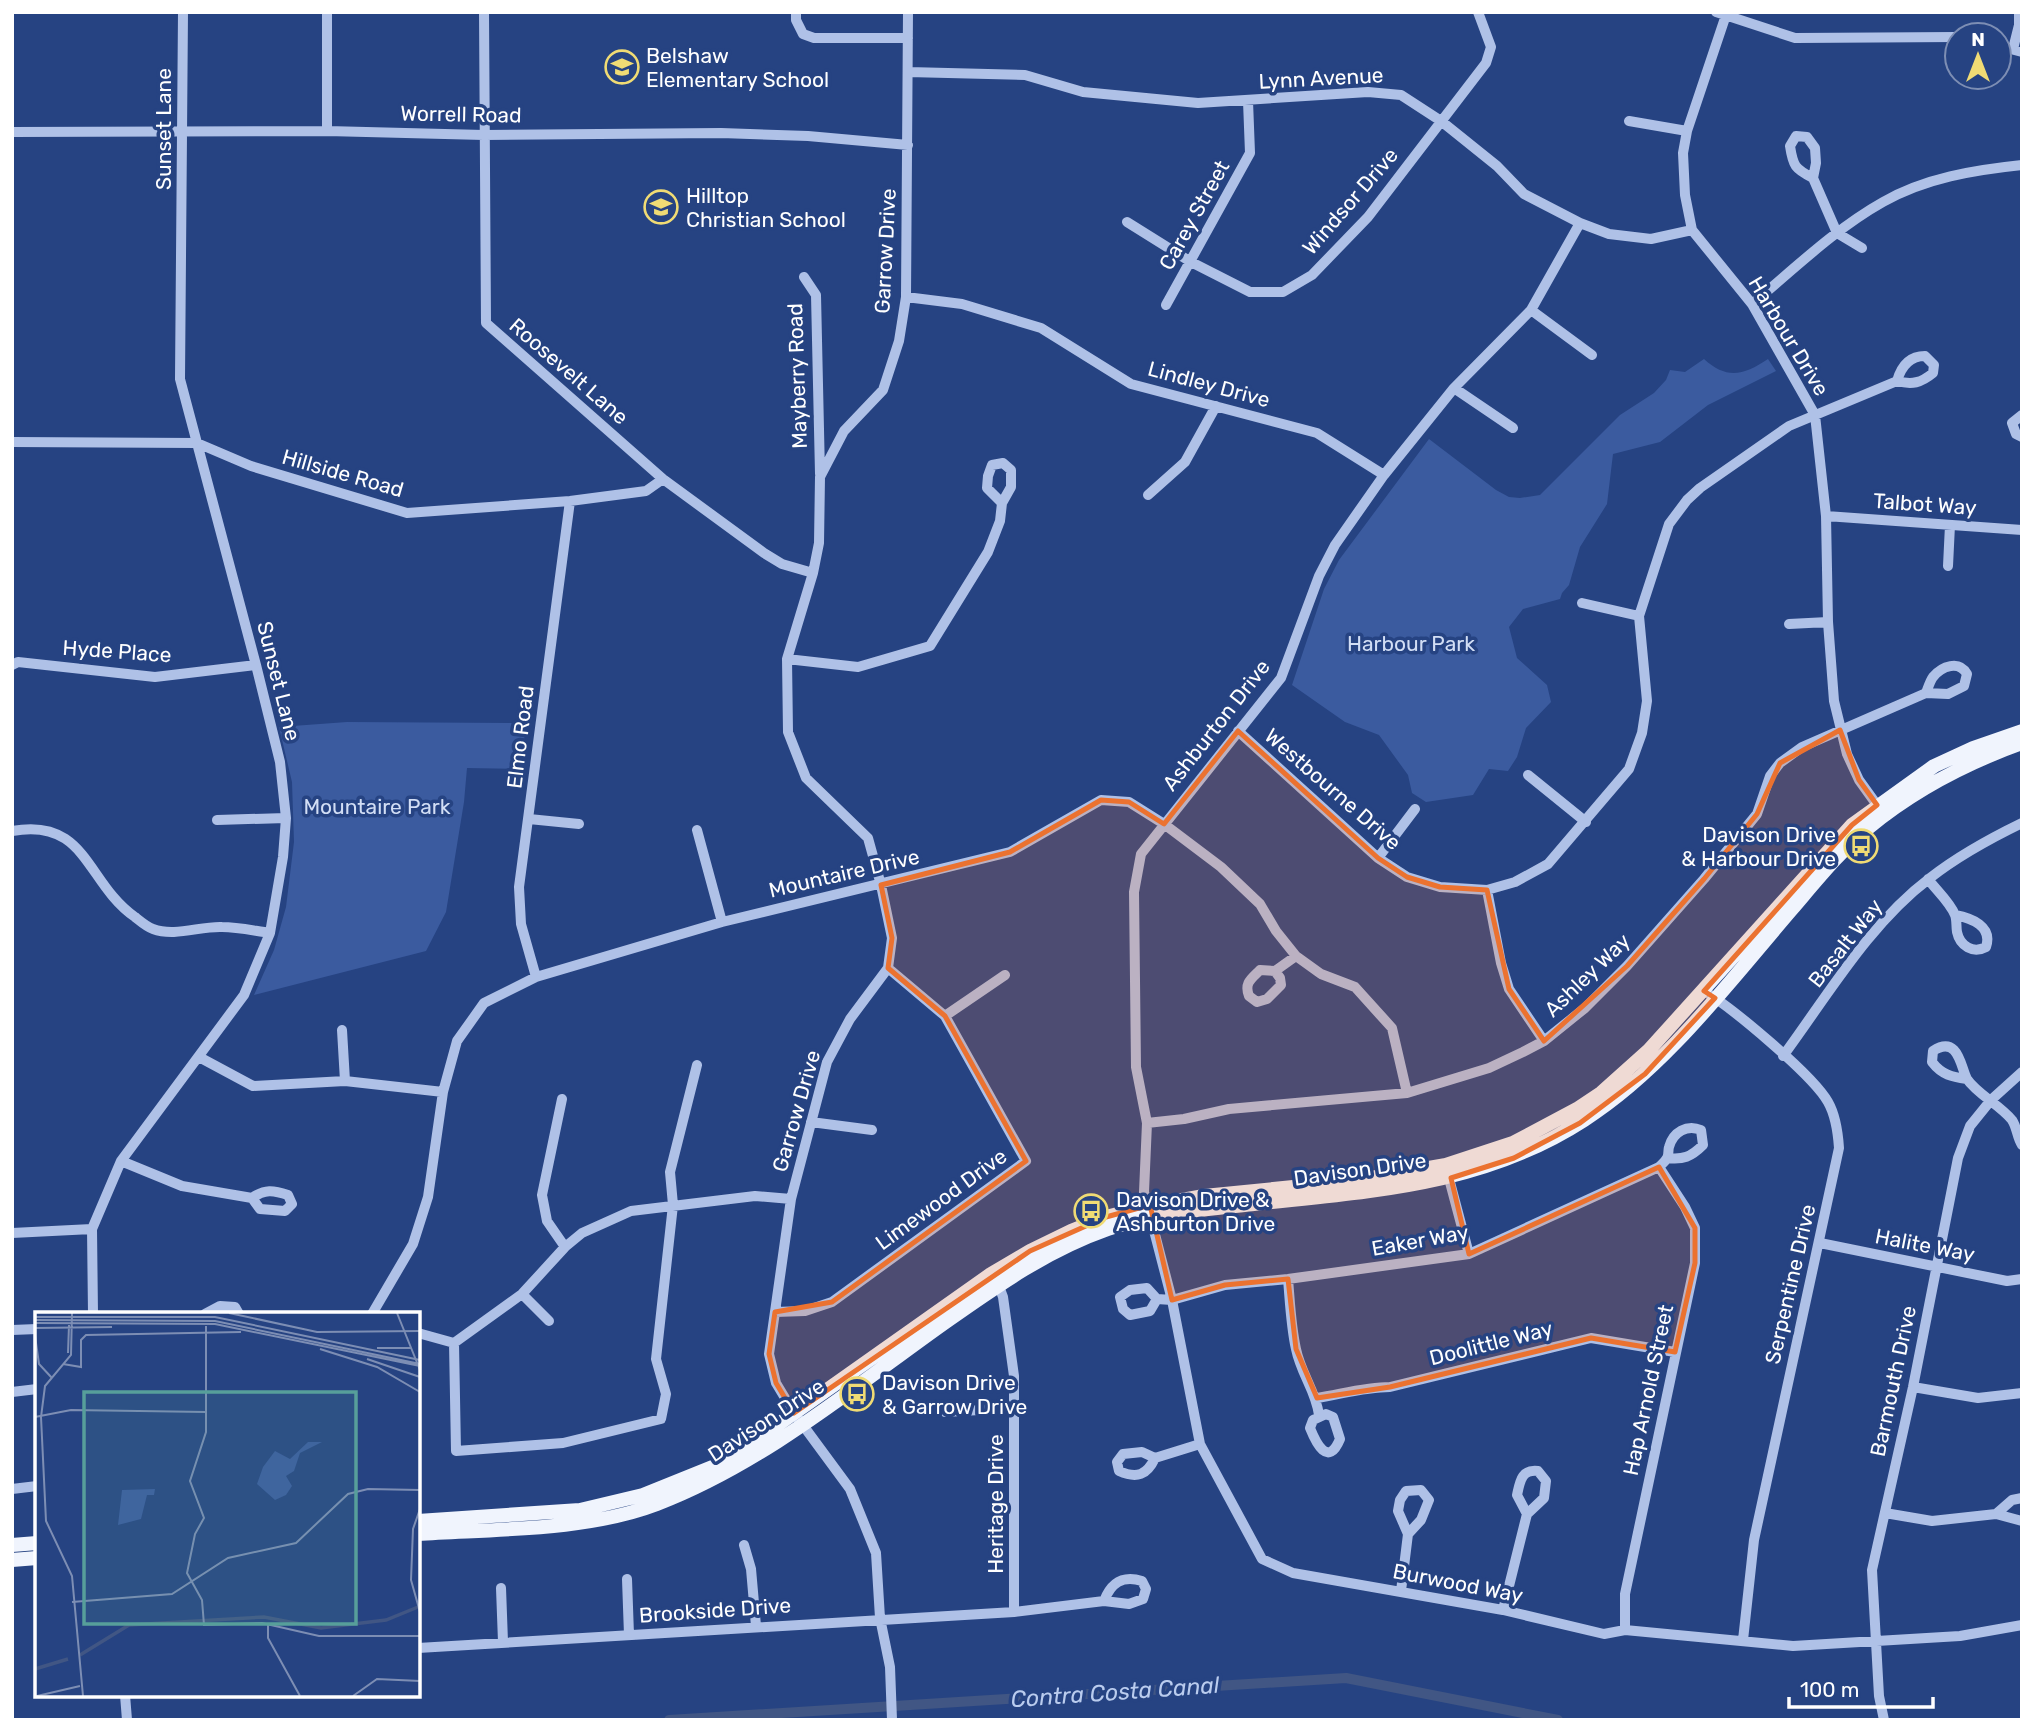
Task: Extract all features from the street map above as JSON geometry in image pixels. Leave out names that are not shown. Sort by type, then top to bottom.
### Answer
[{"type":"main road","name":"Davison Drive","points":[[420,1534],[548,1526],[608,1517],[653,1506],[714,1480],[995,1279],[1150,1212],[1197,1210],[1358,1193],[1514,1158],[1580,1123],[1645,1074],[1710,994],[1881,810],[1934,766],[1973,748],[2022,731]]},
{"type":"main road","name":"Davison Drive","points":[[1881,810],[1975,760],[2022,743]]},
{"type":"main road","name":"Davison Drive","points":[[420,1521],[579,1510],[643,1495],[715,1466],[798,1418]]},
{"type":"main road","points":[[12,1545],[35,1543]]},
{"type":"main road","points":[[12,1560],[35,1558]]},
{"type":"street","name":"Sunset Lane","points":[[93,1312],[92,1229],[121,1161],[244,995],[270,933],[283,857],[286,818],[279,762],[256,665],[180,379],[183,12]]},
{"type":"street","points":[[327,12],[327,131]]},
{"type":"street","name":"Roosevelt Lane","points":[[484,12],[486,323],[663,479],[764,553],[782,564],[813,573]]},
{"type":"street","points":[[796,12],[796,20],[803,34],[814,38],[908,38]]},
{"type":"street","name":"Garrow Drive","points":[[892,1720],[891,1686],[880,1619],[876,1553],[850,1489],[776,1383],[769,1354],[790,1199],[827,1062],[850,1019],[888,968],[892,938],[868,838],[806,778],[788,732],[787,659],[813,573],[819,543],[820,477],[844,432],[883,390],[899,341],[906,297],[908,12]]},
{"type":"street","name":"Windsor Drive","points":[[1127,222],[1191,262],[1250,292],[1283,292],[1312,275],[1368,217],[1486,63],[1491,47],[1478,12]]},
{"type":"street","points":[[2018,50],[2019,12]]},
{"type":"street","points":[[1722,13],[1795,38],[1943,37]]},
{"type":"street","name":"Harbour Drive","points":[[1722,13],[1687,131],[1683,153],[1685,195],[1692,230],[1752,304],[1815,415],[1826,516],[1831,680],[1847,754],[1859,780],[1881,810]]},
{"type":"street","name":"Lynn Avenue","points":[[908,72],[1025,75],[1083,92],[1198,103],[1368,92],[1401,95],[1441,121],[1497,166],[1524,194],[1580,223],[1609,234],[1651,239],[1692,230]]},
{"type":"street","name":"Carey Street","points":[[1166,305],[1251,153],[1248,101]]},
{"type":"street","points":[[1629,121],[1687,131]]},
{"type":"street","name":"Worrell Road","points":[[12,132],[327,131],[484,135],[721,133],[808,136],[908,145]]},
{"type":"street","points":[[1752,304],[1837,233],[1884,201],[1932,181],[1975,170],[2022,165]]},
{"type":"street","points":[[1813,178],[1837,233],[1863,248]]},
{"type":"street","name":"Ashburton Drive","points":[[1150,1212],[1144,1192],[1147,1123],[1136,1067],[1134,892],[1141,854],[1282,678],[1319,576],[1335,545],[1384,475],[1454,387],[1531,310],[1580,223]]},
{"type":"street","name":"Mayberry Road","points":[[804,277],[816,295],[820,477]]},
{"type":"street","name":"Lindley Drive","points":[[906,297],[962,304],[1041,328],[1131,384],[1317,433],[1384,475]]},
{"type":"street","points":[[1531,310],[1592,355]]},
{"type":"street","name":"Westbourne Drive","points":[[1238,731],[1378,858],[1407,877],[1440,887],[1488,890],[1515,881],[1548,864],[1629,769],[1642,733],[1647,701],[1639,616],[1669,524],[1700,488],[1788,426],[1897,381]]},
{"type":"street","points":[[1454,387],[1513,428]]},
{"type":"street","points":[[1148,495],[1185,462],[1216,406]]},
{"type":"street","points":[[2022,415],[2012,423],[2016,433],[2022,437]]},
{"type":"street","name":"Hillside Road","points":[[12,442],[197,443],[251,466],[407,513],[646,491],[663,479]]},
{"type":"street","name":"Elmo Road","points":[[536,977],[521,924],[519,887],[570,500]]},
{"type":"street","points":[[787,659],[858,667],[930,646],[988,552],[1000,521],[1002,503]]},
{"type":"street","name":"Talbot Way","points":[[1826,516],[2022,530]]},
{"type":"street","points":[[1948,566],[1950,525]]},
{"type":"street","points":[[1582,603],[1639,616]]},
{"type":"street","points":[[1788,624],[1828,622]]},
{"type":"street","name":"Hyde Place","points":[[14,662],[155,677],[256,665]]},
{"type":"street","name":"Ashley Way","points":[[1147,1123],[1184,1119],[1229,1109],[1407,1093],[1489,1068],[1544,1041],[1585,1008],[1627,966],[1704,879],[1757,814],[1770,776],[1780,763],[1802,747],[1926,693]]},
{"type":"street","points":[[1528,775],[1586,822]]},
{"type":"street","name":"Mountaire Drive","points":[[373,1312],[413,1244],[428,1197],[443,1092],[457,1041],[484,1003],[536,977],[722,922],[1010,852],[1101,800],[1129,802],[1164,824],[1221,867],[1260,904],[1276,931],[1296,956],[1321,974],[1355,987],[1392,1028],[1407,1093]]},
{"type":"street","points":[[1378,858],[1415,809]]},
{"type":"street","points":[[217,820],[286,818]]},
{"type":"street","points":[[529,819],[579,824]]},
{"type":"street","name":"Basalt Way","points":[[1783,1056],[1874,931],[1928,879],[1972,848],[2022,823]]},
{"type":"street","points":[[12,831],[31,828],[61,834],[77,848],[120,906],[152,929],[183,931],[221,926],[270,933]]},
{"type":"street","points":[[697,830],[722,922]]},
{"type":"street","points":[[1928,879],[1955,915]]},
{"type":"street","points":[[1488,890],[1501,963],[1509,989],[1544,1041]]},
{"type":"street","points":[[1275,971],[1296,956]]},
{"type":"street","name":"Limewood Drive","points":[[775,1312],[805,1311],[832,1302],[1026,1161],[945,1016],[888,968]]},
{"type":"street","points":[[945,1016],[1004,975]]},
{"type":"street","name":"Serpentine Drive","points":[[1710,994],[1821,1092],[1837,1125],[1839,1149],[1754,1540],[1743,1640]]},
{"type":"street","points":[[342,1030],[345,1082]]},
{"type":"street","points":[[199,1057],[253,1086],[345,1082],[443,1092]]},
{"type":"street","points":[[454,1343],[456,1451],[563,1443],[662,1419],[666,1394],[656,1359],[673,1205],[670,1172],[697,1065]]},
{"type":"street","name":"Barmouth Drive","points":[[1884,1720],[1879,1696],[1872,1570],[1913,1387],[1958,1158],[1970,1126],[1991,1100],[2022,1072]]},
{"type":"street","points":[[1967,1079],[2017,1122],[2022,1146]]},
{"type":"street","points":[[562,1099],[542,1195],[547,1221],[565,1247]]},
{"type":"street","points":[[811,1122],[872,1130]]},
{"type":"street","points":[[1659,1167],[1667,1158]]},
{"type":"street","points":[[121,1161],[182,1186],[252,1198]]},
{"type":"street","name":"Eaker Way","points":[[1172,1300],[1225,1284],[1288,1279],[1469,1254],[1659,1167]]},
{"type":"street","name":"Hap Arnold Street","points":[[1625,1630],[1625,1594],[1695,1263],[1695,1228],[1659,1167]]},
{"type":"street","points":[[1447,1172],[1469,1254]]},
{"type":"street","points":[[454,1343],[522,1294],[565,1247],[582,1233],[631,1211],[755,1196],[790,1199]]},
{"type":"street","name":"Burwood Way","points":[[1150,1212],[1172,1300],[1200,1444],[1262,1559],[1293,1573],[1503,1610],[1604,1633],[1625,1630],[1793,1646],[1960,1636],[2022,1625]]},
{"type":"street","points":[[12,1233],[92,1229]]},
{"type":"street","name":"Halite Way","points":[[1820,1243],[2007,1281],[2022,1279]]},
{"type":"street","name":"Heritage Drive","points":[[995,1279],[1003,1297],[1014,1376],[1014,1612]]},
{"type":"street","points":[[1288,1279],[1296,1349],[1305,1377],[1317,1398],[1319,1415]]},
{"type":"street","points":[[522,1294],[549,1321]]},
{"type":"street","points":[[1157,1299],[1172,1300]]},
{"type":"street","points":[[209,1312],[220,1306],[235,1307],[238,1312]]},
{"type":"street","points":[[12,1330],[35,1329]]},
{"type":"street","points":[[420,1334],[454,1343]]},
{"type":"street","name":"Doolittle Way","points":[[1317,1398],[1345,1394],[1365,1387],[1390,1387],[1591,1338],[1675,1352]]},
{"type":"street","points":[[1913,1387],[1978,1398],[2022,1393]]},
{"type":"street","points":[[12,1392],[35,1389]]},
{"type":"street","points":[[945,1412],[1014,1408]]},
{"type":"street","points":[[1155,1458],[1200,1444]]},
{"type":"street","points":[[12,1489],[35,1486]]},
{"type":"street","points":[[1996,1514],[2012,1500],[2022,1498]]},
{"type":"street","points":[[1885,1513],[1932,1521],[1996,1514],[2022,1521]]},
{"type":"street","points":[[1503,1610],[1527,1514]]},
{"type":"street","points":[[1401,1591],[1408,1534]]},
{"type":"street","points":[[744,1545],[751,1569],[756,1626]]},
{"type":"street","points":[[627,1579],[629,1635]]},
{"type":"street","points":[[501,1588],[503,1642]]},
{"type":"street","name":"Brookside Drive","points":[[420,1647],[1014,1612],[1104,1601]]},
{"type":"street","points":[[125,1697],[127,1720]]},
{"type":"highlighted area","points":[[1840,730],[1859,780],[1877,805],[1852,825],[1704,991],[1715,998],[1645,1074],[1580,1123],[1514,1158],[1451,1178],[1469,1254],[1659,1167],[1695,1228],[1695,1263],[1675,1352],[1591,1338],[1390,1387],[1317,1398],[1296,1349],[1288,1279],[1225,1285],[1172,1300],[1150,1205],[1106,1217],[1030,1251],[794,1413],[776,1383],[769,1354],[775,1312],[832,1302],[1026,1161],[945,1016],[888,968],[892,938],[881,885],[1010,852],[1101,800],[1129,802],[1164,824],[1238,731],[1378,858],[1407,877],[1440,887],[1487,890],[1509,989],[1544,1041],[1627,966],[1704,879],[1757,814],[1780,763]]},
{"type":"green space","name":"Harbour Park","points":[[1704,359],[1720,370],[1736,373],[1751,369],[1768,359],[1776,371],[1708,405],[1660,442],[1613,454],[1607,504],[1580,547],[1569,585],[1560,599],[1523,609],[1509,627],[1517,658],[1547,685],[1551,702],[1526,728],[1517,757],[1508,771],[1489,769],[1473,795],[1426,802],[1412,793],[1408,775],[1379,735],[1345,722],[1292,685],[1324,589],[1339,560],[1429,439],[1509,497],[1540,495],[1620,415],[1654,393],[1666,380],[1670,370],[1685,372]]},
{"type":"green space","name":"Mountaire Park","points":[[347,722],[526,723],[521,769],[467,768],[446,912],[426,951],[254,995],[274,950],[286,907],[294,842],[292,782],[279,727]]},
{"type":"waterway","name":"Contra Costa Canal","points":[[669,1720],[1346,1678],[1558,1720]]},
{"type":"place","name":"Belshaw Elementary School","points":[[622,67]]},
{"type":"place","name":"Hilltop Christian School","points":[[661,207]]},
{"type":"place","name":"Davison Drive & Harbour Drive","points":[[1861,846]]},
{"type":"place","name":"Davison Drive & Ashburton Drive","points":[[1091,1211]]},
{"type":"place","name":"Davison Drive & Garrow Drive","points":[[857,1394]]}]
